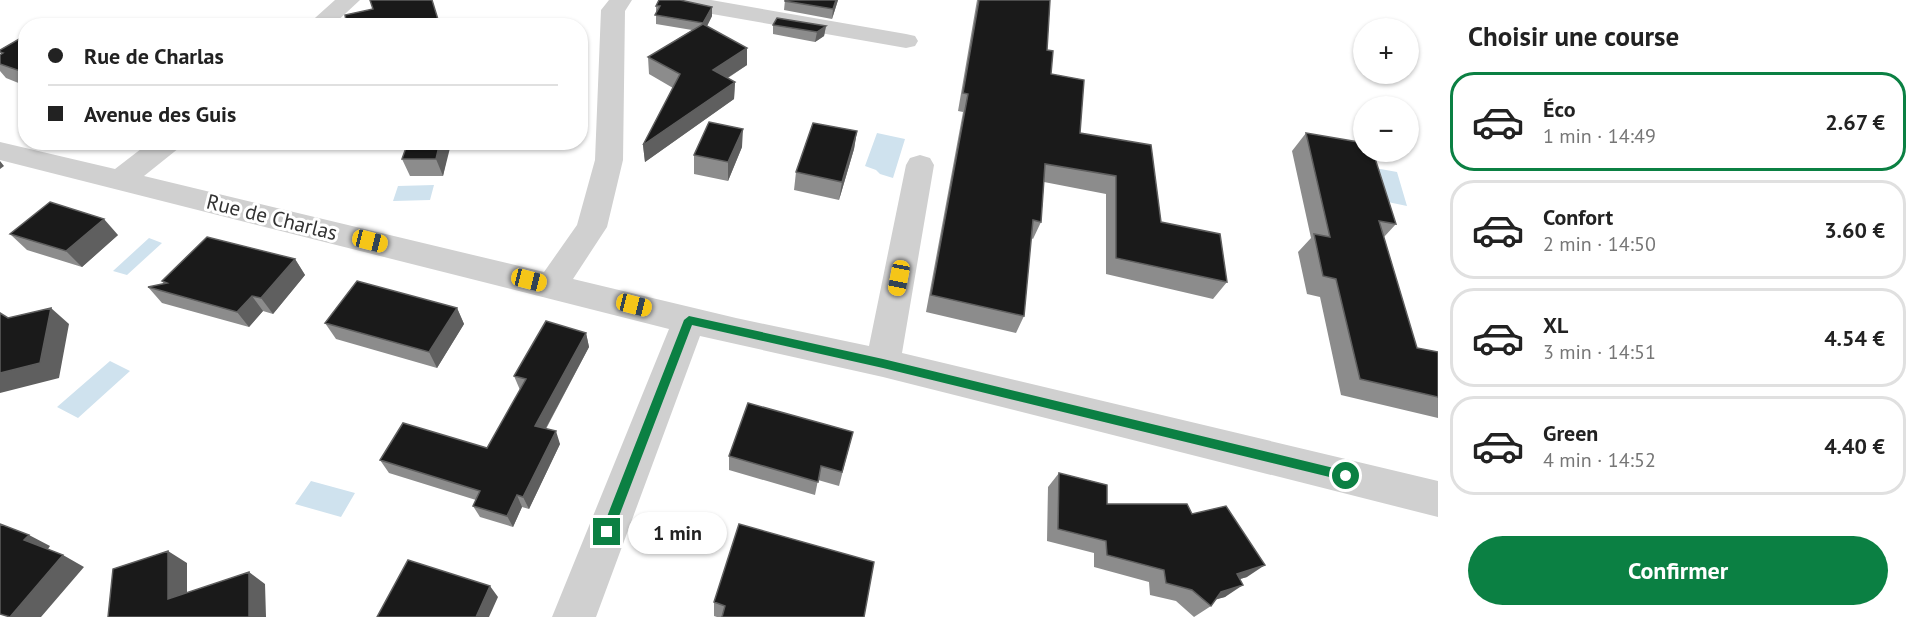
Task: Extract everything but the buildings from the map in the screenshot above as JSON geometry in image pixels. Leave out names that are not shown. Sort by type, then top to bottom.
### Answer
[{"type":"street","points":[[327,18],[350,0]]},
{"type":"street","points":[[552,285],[592,227],[609,160],[613,10],[621,0]]},
{"type":"street","points":[[672,0],[906,41]]},
{"type":"street","name":"Rue de Charlas","points":[[0,150],[689,320],[883,363],[1438,499]]},
{"type":"street","points":[[121,180],[159,150]]},
{"type":"street","points":[[883,363],[920,165]]},
{"type":"street","points":[[574,617],[689,320]]},
{"type":"water","points":[[877,133],[905,139],[893,178],[865,166]]},
{"type":"water","points":[[1375,168],[1397,172],[1407,206],[1383,201]]},
{"type":"water","points":[[434,185],[430,200],[393,201],[398,186]]},
{"type":"water","points":[[149,238],[162,243],[127,275],[113,271]]},
{"type":"water","points":[[110,361],[130,371],[78,418],[57,407]]},
{"type":"water","points":[[311,481],[355,493],[341,517],[295,504]]},
{"type":"route","points":[[607,532],[689,320],[883,363],[1346,476]]}]
